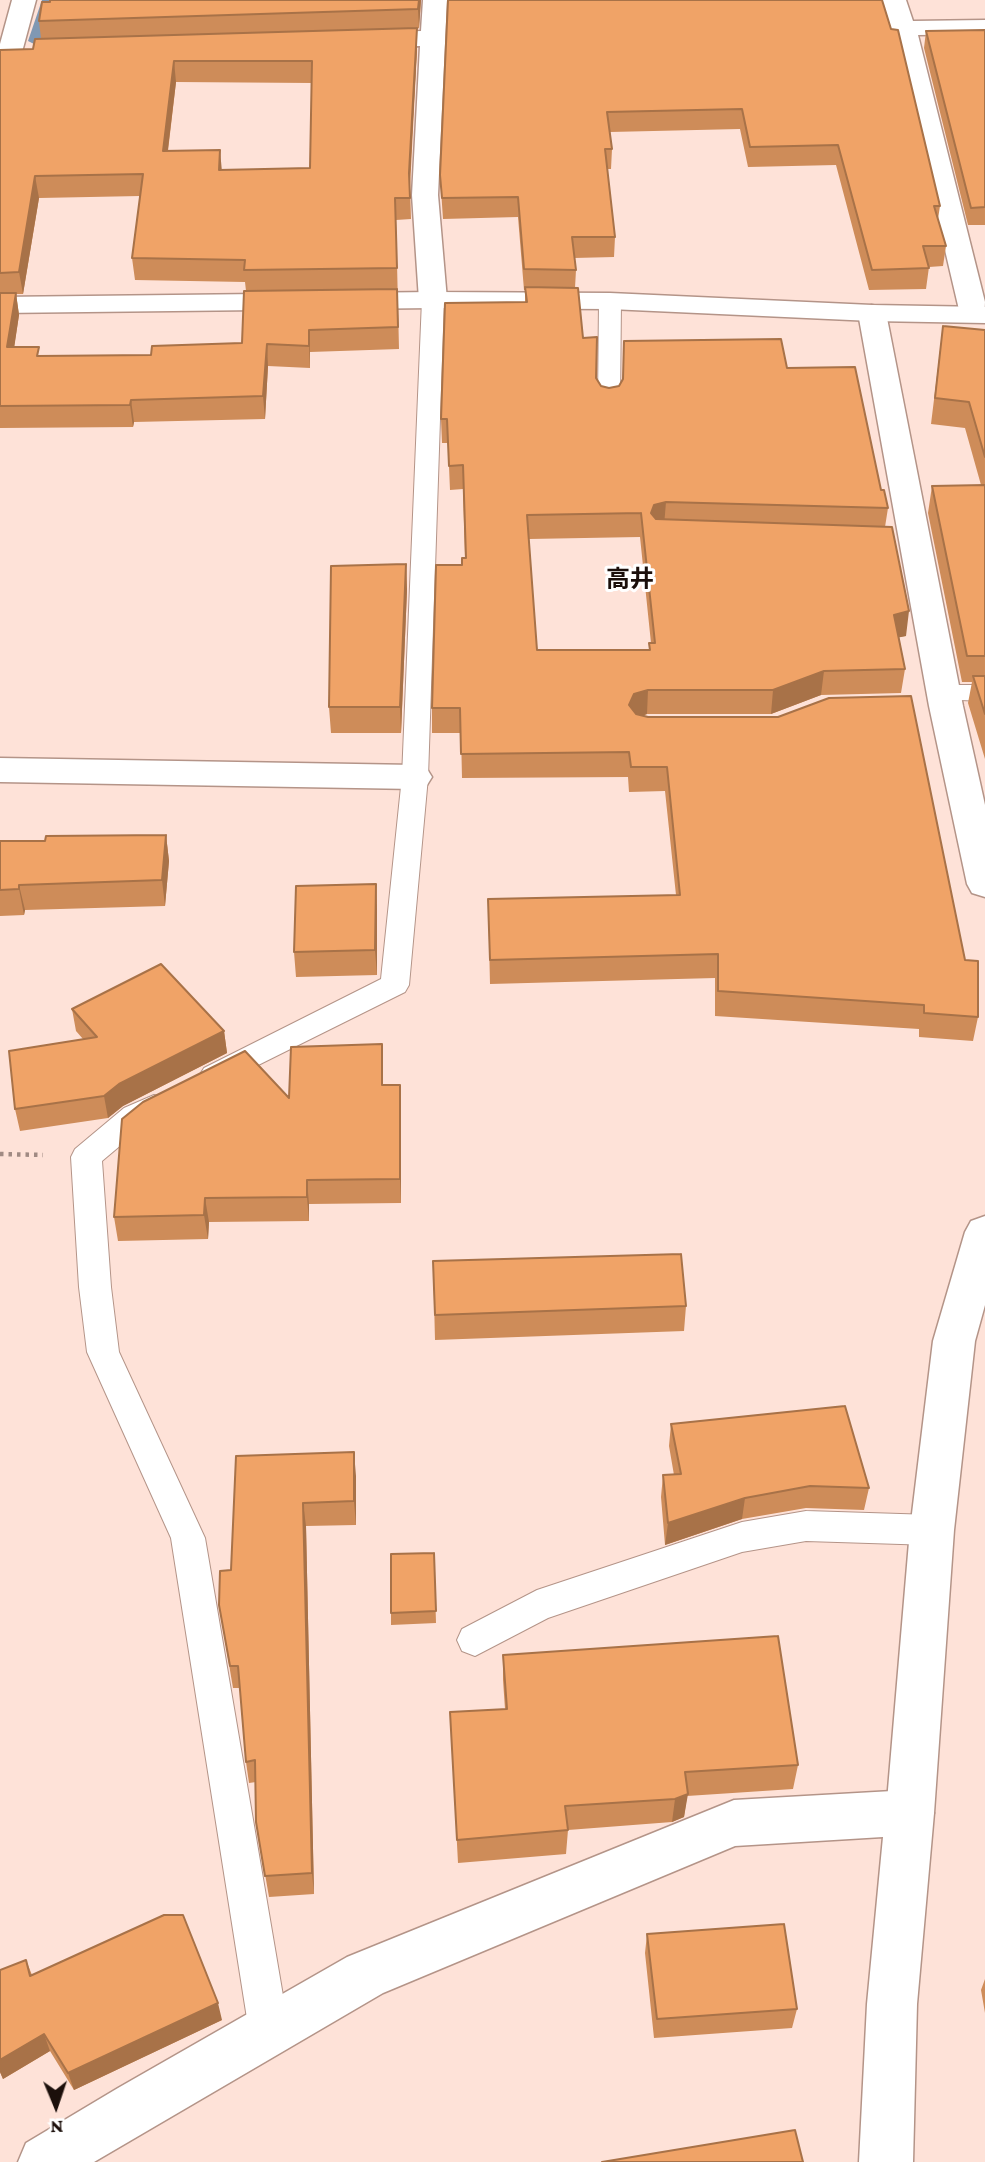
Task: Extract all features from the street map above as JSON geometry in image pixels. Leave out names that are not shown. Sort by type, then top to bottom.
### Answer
[{"type":"street","points":[[14,52],[24,0]]},
{"type":"street","points":[[433,300],[425,195],[435,0]]},
{"type":"street","points":[[0,305],[433,300],[610,301],[979,315],[894,0]]},
{"type":"street","points":[[903,28],[985,27]]},
{"type":"street","points":[[337,41],[434,38]]},
{"type":"street","points":[[872,313],[901,543],[945,700],[985,884]]},
{"type":"street","points":[[909,707],[945,700]]},
{"type":"street","points":[[0,770],[415,777]]},
{"type":"street","points":[[886,2162],[892,2004],[932,1530],[954,1340],[985,1232]]},
{"type":"street","points":[[45,2162],[136,2106],[365,1975],[734,1823],[910,1813]]},
{"type":"lane","points":[[269,2031],[188,1538],[103,1352],[95,1287],[86,1157],[135,1116],[395,985],[415,777],[433,300]]},
{"type":"lane","points":[[609,402],[610,301]]},
{"type":"lane","points":[[945,700],[985,693]]},
{"type":"lane","points":[[475,1640],[537,1606],[742,1537],[806,1526],[932,1530]]},
{"type":"building","points":[[419,0],[418,9],[39,21],[42,2]]},
{"type":"building","points":[[448,0],[882,0],[891,29],[898,30],[940,206],[934,206],[946,246],[923,246],[929,268],[872,270],[838,145],[750,147],[742,109],[607,112],[612,149],[605,149],[615,237],[572,237],[576,270],[524,269],[518,197],[442,198],[440,175]]},
{"type":"building","points":[[417,28],[410,198],[395,198],[397,268],[244,270],[245,260],[132,258],[143,174],[35,176],[19,272],[0,273],[0,50],[33,49],[35,39]],"holes":[[[174,61],[312,61],[310,168],[219,170],[220,150],[163,151]]]},
{"type":"building","points":[[985,30],[985,207],[971,208],[926,31]]},
{"type":"building","points":[[525,287],[578,288],[583,338],[597,337],[596,378],[601,386],[609,388],[619,386],[623,379],[624,341],[781,339],[787,368],[855,367],[881,490],[884,490],[888,508],[666,502],[654,505],[651,513],[656,519],[892,527],[909,611],[894,615],[905,669],[824,671],[773,690],[648,690],[634,694],[629,705],[636,714],[648,717],[778,717],[829,698],[911,696],[965,960],[978,961],[978,1017],[924,1013],[924,1005],[718,991],[718,954],[490,960],[488,899],[680,895],[667,767],[631,767],[629,752],[461,754],[460,708],[432,708],[436,565],[462,565],[462,558],[466,558],[463,465],[449,466],[447,419],[441,419],[445,303],[527,302]],"holes":[[[641,513],[655,643],[649,643],[650,650],[537,650],[527,515]]]},
{"type":"building","points":[[397,289],[398,327],[309,330],[309,346],[267,344],[263,396],[131,400],[130,405],[0,406],[0,293],[16,293],[7,347],[39,347],[37,356],[151,355],[152,346],[242,343],[244,291]]},
{"type":"building","points":[[943,326],[985,330],[985,457],[969,402],[935,398]]},
{"type":"building","points":[[985,485],[985,656],[967,656],[932,486]]},
{"type":"building","points":[[406,564],[400,707],[329,707],[331,566]]},
{"type":"building","points":[[973,676],[985,676],[985,714]]},
{"type":"building","points":[[166,835],[162,880],[19,885],[19,889],[0,890],[0,841],[45,841],[46,836]]},
{"type":"building","points":[[376,884],[375,950],[294,952],[296,886]]},
{"type":"building","points":[[161,964],[224,1031],[119,1084],[104,1096],[15,1109],[9,1051],[97,1037],[72,1009]]},
{"type":"building","points":[[382,1044],[382,1085],[400,1085],[400,1179],[307,1180],[307,1197],[205,1198],[204,1215],[114,1217],[122,1119],[143,1102],[245,1051],[289,1098],[291,1047]]},
{"type":"building","points":[[681,1254],[686,1306],[435,1315],[433,1261]]},
{"type":"building","points":[[845,1406],[869,1488],[810,1486],[745,1498],[668,1523],[663,1475],[681,1474],[671,1424]]},
{"type":"building","points":[[354,1452],[354,1501],[303,1503],[312,1873],[265,1876],[256,1822],[255,1760],[246,1762],[238,1666],[230,1666],[219,1605],[220,1571],[231,1570],[236,1456]]},
{"type":"building","points":[[434,1553],[436,1611],[391,1613],[391,1554]]},
{"type":"building","points":[[778,1636],[798,1765],[685,1772],[688,1794],[675,1799],[565,1806],[568,1830],[457,1840],[450,1712],[507,1709],[503,1655]]},
{"type":"building","points":[[164,1915],[183,1915],[218,2003],[68,2073],[44,2034],[0,2060],[0,1970],[26,1960],[30,1976]]},
{"type":"building","points":[[784,1924],[797,2009],[657,2019],[647,1934]]},
{"type":"building","points":[[795,2130],[803,2162],[602,2162]]},
{"type":"waterway","points":[[34,41],[47,0]]},
{"type":"district","name":"高井","points":[[630,580]]}]
